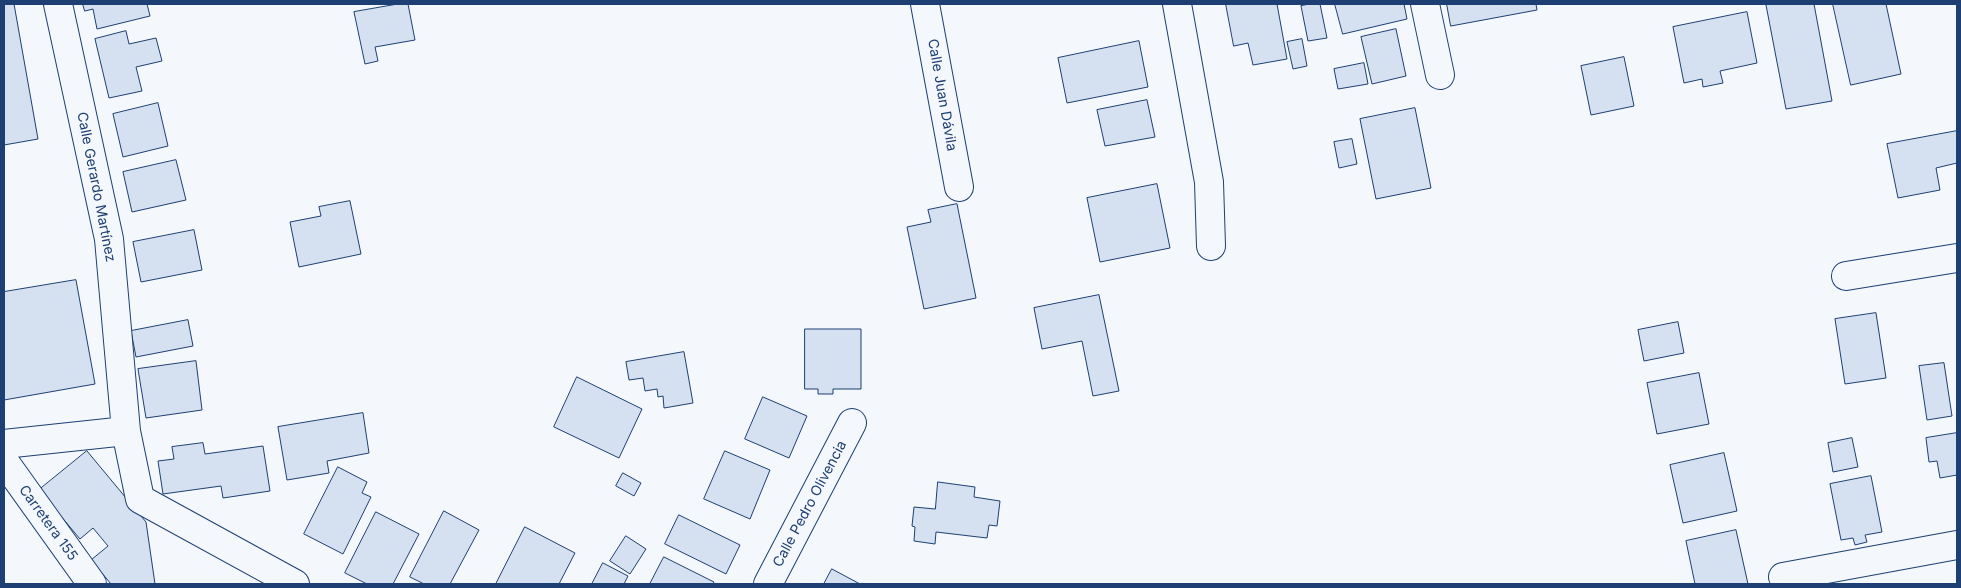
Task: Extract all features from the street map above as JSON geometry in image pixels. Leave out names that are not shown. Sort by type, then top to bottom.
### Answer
[{"type":"street","name":"Calle Gerardo Martínez","points":[[58,4],[109,239],[126,431],[140,499],[296,584]]},
{"type":"street","name":"Calle Juan Dávila","points":[[925,4],[959,187]]},
{"type":"street","points":[[1177,4],[1209,182],[1211,246]]},
{"type":"street","points":[[1425,4],[1440,75]]},
{"type":"street","points":[[1846,276],[1957,258]]},
{"type":"street","name":"Calle Pedro Olivencia","points":[[768,584],[852,423]]},
{"type":"street","points":[[4,444],[126,431]]},
{"type":"street","name":"Carretera 155","points":[[4,461],[92,584]]},
{"type":"street","points":[[1783,578],[1957,545]]},
{"type":"building","points":[[4,4],[14,4],[38,139],[4,145]]},
{"type":"building","points":[[83,4],[147,4],[150,16],[97,29],[93,9],[85,11]]},
{"type":"building","points":[[408,4],[415,40],[375,47],[378,61],[365,64],[354,12]]},
{"type":"building","points":[[1226,4],[1277,4],[1287,59],[1253,65],[1248,43],[1234,46]]},
{"type":"building","points":[[1320,4],[1327,38],[1308,41],[1301,6]]},
{"type":"building","points":[[1335,4],[1404,4],[1407,19],[1343,34]]},
{"type":"building","points":[[1447,4],[1536,4],[1537,10],[1451,26]]},
{"type":"building","points":[[1814,4],[1832,101],[1786,109],[1766,5]]},
{"type":"building","points":[[1833,4],[1886,4],[1901,74],[1851,85]]},
{"type":"building","points":[[1747,12],[1757,63],[1720,71],[1723,83],[1703,87],[1702,79],[1684,83],[1673,27]]},
{"type":"building","points":[[1396,29],[1406,76],[1372,84],[1361,37]]},
{"type":"building","points":[[126,31],[129,44],[156,38],[162,61],[136,67],[142,91],[109,98],[95,39]]},
{"type":"building","points":[[1302,39],[1307,66],[1293,69],[1287,42]]},
{"type":"building","points":[[1139,41],[1148,87],[1067,103],[1058,58]]},
{"type":"building","points":[[1624,57],[1634,106],[1591,115],[1581,66]]},
{"type":"building","points":[[1364,63],[1368,84],[1338,89],[1334,69]]},
{"type":"building","points":[[1147,100],[1155,137],[1105,146],[1097,110]]},
{"type":"building","points":[[158,103],[168,146],[123,157],[113,114]]},
{"type":"building","points":[[1415,108],[1431,188],[1376,199],[1360,119]]},
{"type":"building","points":[[1957,131],[1957,163],[1936,168],[1940,190],[1898,198],[1887,144]]},
{"type":"building","points":[[1352,139],[1357,164],[1339,168],[1334,142]]},
{"type":"building","points":[[176,160],[186,200],[132,212],[123,172]]},
{"type":"building","points":[[1157,184],[1170,248],[1100,262],[1087,198]]},
{"type":"building","points":[[350,201],[361,254],[299,267],[290,222],[321,216],[319,207]]},
{"type":"building","points":[[957,204],[976,298],[924,309],[907,227],[931,222],[928,210]]},
{"type":"building","points":[[194,230],[202,270],[141,282],[133,242]]},
{"type":"building","points":[[76,280],[95,384],[4,400],[4,292]]},
{"type":"building","points":[[1099,295],[1119,391],[1093,396],[1082,341],[1042,349],[1034,308]]},
{"type":"building","points":[[1876,313],[1886,378],[1845,384],[1835,319]]},
{"type":"building","points":[[188,320],[193,346],[136,357],[131,331]]},
{"type":"building","points":[[1678,322],[1684,353],[1644,361],[1638,330]]},
{"type":"building","points":[[805,329],[861,329],[861,389],[833,389],[833,394],[818,394],[818,389],[805,389]]},
{"type":"building","points":[[684,352],[693,403],[664,408],[663,396],[658,397],[657,389],[645,391],[643,378],[629,380],[626,362]]},
{"type":"building","points":[[196,361],[202,410],[146,418],[138,369]]},
{"type":"building","points":[[1944,363],[1952,416],[1927,420],[1919,366]]},
{"type":"building","points":[[1699,373],[1709,424],[1657,434],[1647,383]]},
{"type":"building","points":[[577,377],[642,409],[619,458],[554,427]]},
{"type":"building","points":[[763,397],[807,416],[789,458],[745,439]]},
{"type":"building","points":[[363,413],[369,453],[327,461],[329,473],[287,480],[278,427]]},
{"type":"building","points":[[1957,433],[1957,475],[1940,478],[1937,461],[1929,462],[1926,438]]},
{"type":"building","points":[[1852,438],[1858,467],[1833,472],[1828,443]]},
{"type":"building","points":[[203,443],[205,454],[263,446],[270,491],[223,498],[221,486],[163,494],[158,461],[174,459],[172,447]]},
{"type":"building","points":[[87,451],[146,522],[155,584],[111,584],[91,560],[108,546],[93,528],[80,539],[39,490]]},
{"type":"building","points":[[725,451],[770,470],[750,519],[704,499]]},
{"type":"building","points":[[1724,453],[1737,511],[1683,523],[1670,465]]},
{"type":"building","points":[[338,467],[367,482],[362,493],[371,497],[343,554],[304,534]]},
{"type":"building","points":[[623,473],[641,483],[634,496],[616,486]]},
{"type":"building","points":[[1871,476],[1882,532],[1865,535],[1867,542],[1855,545],[1853,538],[1841,540],[1830,484]]},
{"type":"building","points":[[938,482],[975,487],[974,497],[1000,501],[997,526],[989,525],[987,538],[936,532],[935,544],[914,541],[915,527],[912,526],[914,507],[935,509]]},
{"type":"building","points":[[444,511],[479,530],[450,584],[424,584],[410,577]]},
{"type":"building","points":[[376,512],[419,534],[393,584],[367,584],[345,573]]},
{"type":"building","points":[[679,515],[740,545],[726,574],[665,544]]},
{"type":"building","points":[[525,527],[575,553],[559,584],[496,584]]},
{"type":"building","points":[[1736,530],[1748,584],[1695,584],[1686,541]]},
{"type":"building","points":[[626,536],[646,549],[630,574],[610,561]]},
{"type":"building","points":[[664,557],[714,582],[713,584],[650,584]]},
{"type":"building","points":[[603,563],[628,576],[624,584],[592,584]]},
{"type":"building","points":[[832,569],[860,584],[824,584]]}]
